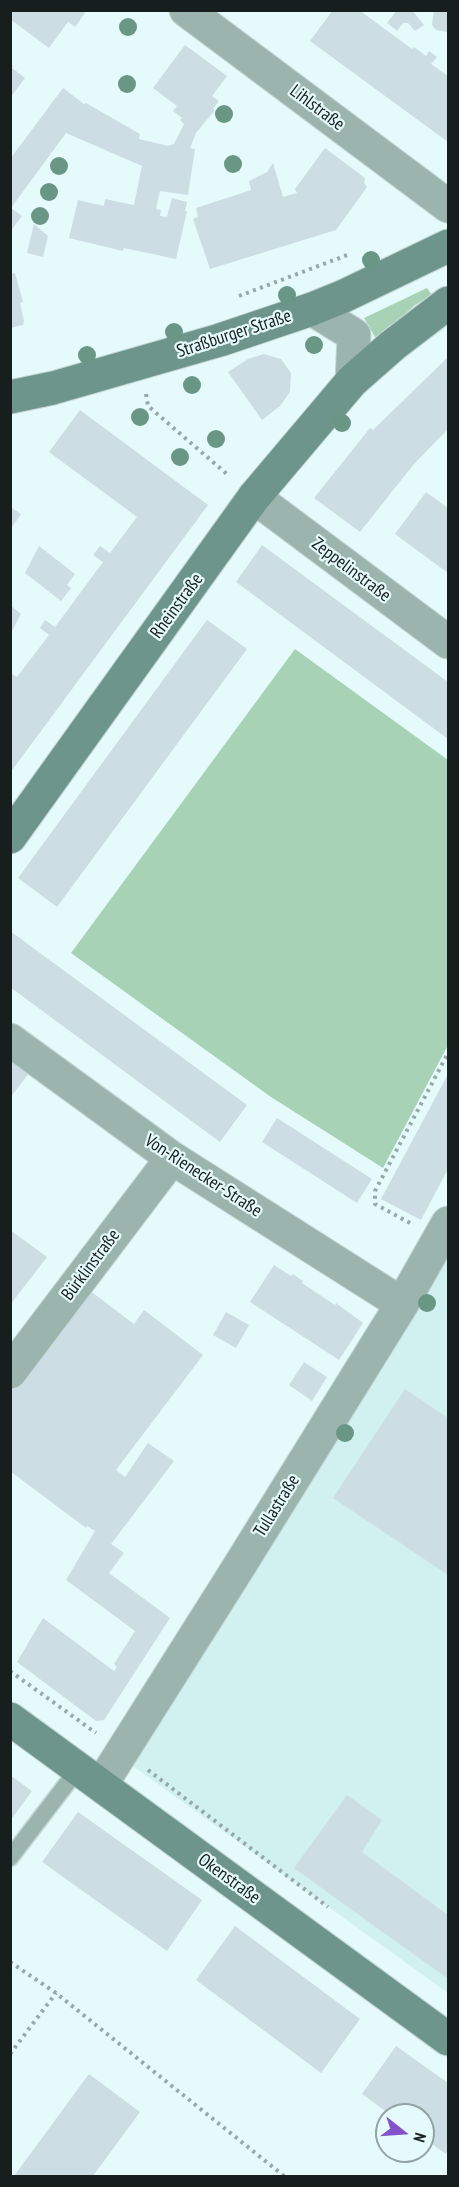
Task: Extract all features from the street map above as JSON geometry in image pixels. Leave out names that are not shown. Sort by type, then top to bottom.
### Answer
[{"type":"main road","name":"Straßburger Straße","points":[[10,397],[53,388],[220,340],[312,309],[448,246]]},
{"type":"main road","name":"Rheinstraße","points":[[14,825],[254,497],[352,381],[393,345],[448,303]]},
{"type":"main road","name":"Okenstraße","points":[[10,1719],[448,2039]]},
{"type":"street","name":"Lihlstraße","points":[[186,10],[448,206]]},
{"type":"street","points":[[312,309],[354,335],[352,381]]},
{"type":"street","name":"Zeppelinstraße","points":[[254,497],[448,642]]},
{"type":"street","name":"Von-Rienecker-Straße","points":[[10,1040],[172,1158],[402,1304]]},
{"type":"street","name":"Bürklinstraße","points":[[10,1372],[172,1158]]},
{"type":"street","name":"Tullastraße","points":[[89,1777],[122,1752],[402,1304],[448,1223]]},
{"type":"lane","points":[[10,1858],[89,1777]]},
{"type":"path","points":[[231,299],[361,250]]},
{"type":"path","points":[[143,362],[148,406],[254,497]]},
{"type":"path","points":[[415,1226],[375,1204],[375,1191],[448,1053]]},
{"type":"path","points":[[10,1671],[336,1913]]},
{"type":"path","points":[[10,1962],[56,1993],[284,2176]]},
{"type":"path","points":[[10,2054],[56,1993]]},
{"type":"shaded area","points":[[448,1248],[448,1993],[133,1766]]},
{"type":"green space","points":[[427,288],[432,295],[415,305],[379,337],[375,337],[364,318]]},
{"type":"green space","points":[[295,649],[448,760],[448,1045],[383,1168],[271,1097],[71,953]]},
{"type":"building","points":[[10,10],[82,10],[85,13],[75,27],[68,22],[49,48],[10,19]]},
{"type":"building","points":[[333,10],[359,10],[412,49],[414,47],[426,56],[429,51],[437,57],[431,64],[448,76],[448,142],[310,41]]},
{"type":"building","points":[[397,10],[412,10],[424,25],[415,31],[408,23],[403,23],[397,31],[387,23]]},
{"type":"building","points":[[434,10],[448,10],[448,32],[436,30],[432,25]]},
{"type":"building","points":[[185,45],[227,76],[212,96],[219,101],[213,109],[215,110],[196,133],[190,148],[195,149],[188,195],[160,191],[156,209],[161,210],[160,216],[167,217],[172,198],[187,202],[176,259],[124,248],[123,251],[69,238],[78,200],[104,206],[105,199],[134,205],[142,166],[66,133],[11,208],[22,216],[10,232],[10,159],[63,88],[84,104],[86,103],[140,134],[139,139],[168,146],[174,144],[184,124],[180,120],[182,118],[173,111],[177,106],[153,88]]},
{"type":"building","points":[[10,64],[25,78],[10,98]]},
{"type":"building","points":[[325,148],[365,178],[364,183],[367,187],[336,230],[210,269],[193,219],[198,217],[196,208],[251,190],[249,181],[267,172],[273,163],[283,197],[297,193],[295,189]]},
{"type":"building","points":[[34,224],[48,236],[43,257],[27,253]]},
{"type":"building","points":[[15,273],[23,302],[20,303],[24,321],[23,325],[10,328],[10,274]]},
{"type":"building","points":[[264,354],[281,359],[291,373],[290,392],[280,406],[262,420],[228,372],[248,359]]},
{"type":"building","points":[[448,357],[448,429],[414,464],[360,532],[314,498],[370,428],[373,430]]},
{"type":"building","points":[[80,410],[208,505],[10,773],[10,673],[17,677],[49,635],[40,628],[45,620],[55,627],[103,562],[93,555],[100,546],[110,553],[137,517],[49,452]]},
{"type":"building","points":[[426,492],[448,508],[448,573],[395,534]]},
{"type":"building","points":[[10,507],[21,514],[10,530]]},
{"type":"building","points":[[262,545],[448,682],[448,739],[236,582]]},
{"type":"building","points":[[39,546],[75,574],[67,585],[71,588],[61,601],[25,573]]},
{"type":"building","points":[[10,605],[21,614],[10,635]]},
{"type":"building","points":[[207,620],[247,649],[57,907],[18,878]]},
{"type":"building","points":[[10,931],[247,1105],[220,1142],[10,987]]},
{"type":"building","points":[[10,1060],[29,1073],[10,1098]]},
{"type":"building","points":[[448,1074],[448,1169],[421,1220],[381,1199]]},
{"type":"building","points":[[277,1118],[372,1179],[357,1203],[262,1142]]},
{"type":"building","points":[[10,1230],[47,1257],[10,1305]]},
{"type":"building","points":[[274,1265],[291,1276],[293,1274],[303,1281],[302,1283],[335,1305],[336,1303],[363,1323],[339,1360],[250,1302]]},
{"type":"building","points":[[89,1290],[134,1324],[144,1310],[203,1355],[116,1470],[125,1477],[148,1443],[174,1461],[111,1544],[124,1553],[109,1573],[170,1618],[104,1720],[96,1721],[17,1662],[43,1618],[114,1671],[117,1667],[114,1664],[135,1631],[66,1580],[95,1531],[87,1526],[86,1528],[10,1471],[10,1393]]},
{"type":"building","points":[[226,1312],[249,1325],[236,1348],[213,1335]]},
{"type":"building","points":[[304,1362],[327,1377],[312,1401],[289,1385]]},
{"type":"building","points":[[405,1389],[448,1418],[448,1575],[333,1498]]},
{"type":"building","points":[[10,1775],[32,1791],[10,1821]]},
{"type":"building","points":[[347,1795],[382,1820],[362,1852],[448,1915],[448,1977],[294,1868]]},
{"type":"building","points":[[78,1812],[202,1900],[167,1951],[42,1862]]},
{"type":"building","points":[[235,1926],[360,2019],[321,2073],[196,1980]]},
{"type":"building","points":[[396,2046],[448,2083],[448,2150],[446,2154],[435,2146],[435,2103],[375,2103],[362,2094]]},
{"type":"building","points":[[89,2074],[140,2112],[93,2176],[14,2176]]}]
